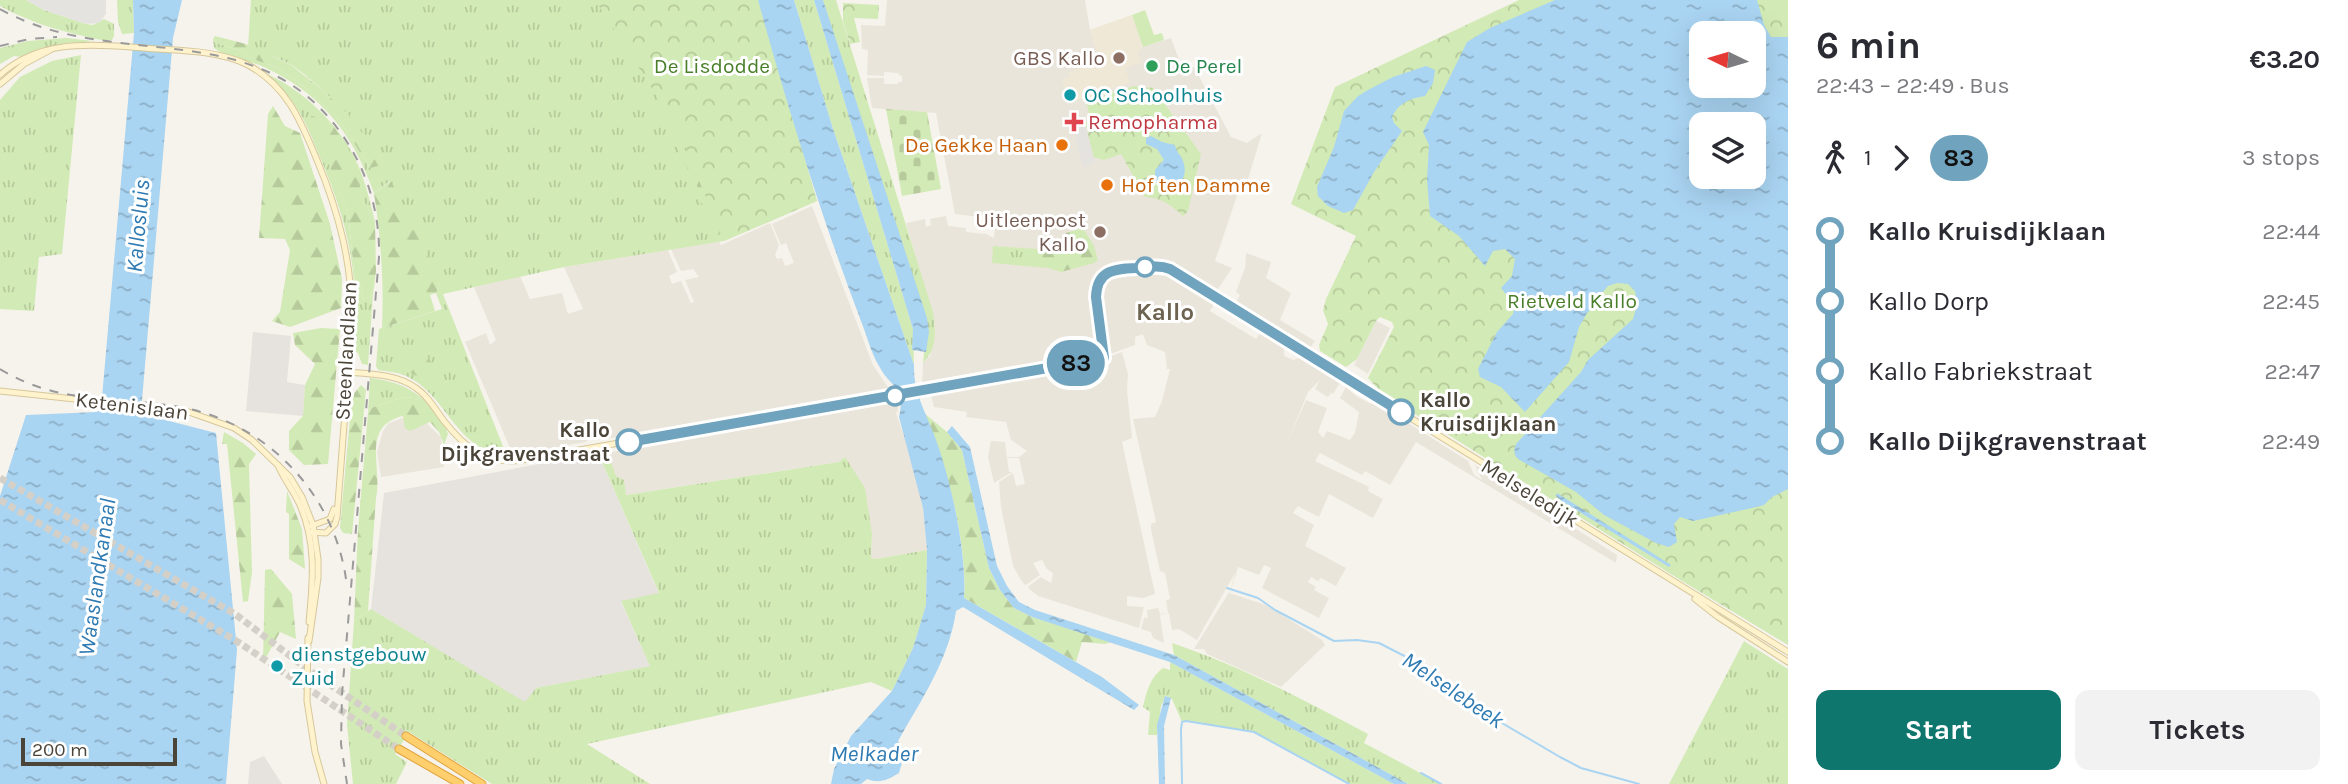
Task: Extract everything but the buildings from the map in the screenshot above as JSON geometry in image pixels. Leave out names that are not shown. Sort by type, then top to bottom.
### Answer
[{"type":"highway","points":[[406,736],[482,784]]},
{"type":"highway","points":[[399,748],[460,784]]},
{"type":"main road","name":"Steenlandlaan","points":[[52,49],[86,45],[215,55],[246,64],[260,73],[279,89],[296,111],[333,200],[346,246],[352,294],[335,524],[326,533],[311,529]]},
{"type":"main road","points":[[0,75],[41,50],[52,49]]},
{"type":"main road","points":[[0,84],[24,64],[52,49]]},
{"type":"main road","name":"Melseledijk","points":[[347,372],[387,377],[415,387],[455,435],[466,444],[485,457],[507,462],[1104,358],[1096,288],[1100,279],[1107,273],[1125,268],[1160,267],[1170,269],[1785,650]]},
{"type":"main road","name":"Ketenislaan","points":[[0,393],[186,411],[214,419],[244,435],[290,477],[299,490],[311,529]]},
{"type":"main road","name":"Steenlandlaan","points":[[311,529],[333,516],[337,493]]},
{"type":"main road","points":[[311,529],[313,568],[307,701],[315,752],[324,784]]},
{"type":"main road","name":"Melseledijk","points":[[1679,586],[1718,617],[1788,662]]},
{"type":"shaded area","points":[[26,0],[106,0],[106,14],[99,23],[86,24],[44,10]]},
{"type":"shaded area","points":[[887,0],[1085,0],[1090,30],[1132,15],[1143,47],[1171,38],[1182,68],[1194,67],[1231,137],[1247,143],[1262,133],[1248,179],[1243,178],[1215,261],[1232,268],[1216,292],[1211,289],[1205,295],[1215,302],[1210,311],[1256,339],[1261,331],[1265,333],[1269,325],[1235,304],[1240,295],[1236,292],[1245,268],[1246,253],[1271,262],[1266,278],[1291,293],[1280,320],[1315,341],[1310,348],[1278,331],[1274,339],[1284,347],[1284,356],[1293,360],[1300,355],[1334,376],[1348,385],[1347,388],[1356,396],[1371,404],[1373,401],[1468,461],[1474,475],[1482,480],[1475,465],[1617,555],[1616,563],[1416,442],[1390,485],[1365,471],[1362,475],[1320,453],[1315,461],[1369,487],[1368,491],[1383,499],[1373,518],[1329,494],[1319,517],[1298,506],[1293,513],[1314,525],[1305,546],[1346,568],[1336,586],[1321,578],[1318,581],[1311,577],[1308,582],[1316,587],[1314,590],[1329,598],[1319,618],[1262,588],[1271,568],[1264,565],[1259,575],[1238,567],[1231,590],[1229,593],[1266,605],[1322,640],[1325,645],[1281,687],[1207,654],[1204,649],[1194,649],[1231,589],[1235,573],[1197,640],[1179,629],[1172,630],[1169,613],[1160,615],[1164,643],[1153,638],[1151,632],[1141,629],[1144,618],[1148,618],[1147,610],[1158,608],[1160,614],[1168,613],[1166,600],[1170,599],[1165,573],[1160,571],[1151,529],[1151,524],[1156,522],[1133,419],[1155,417],[1170,369],[1167,369],[1165,352],[1147,345],[1143,334],[1135,337],[1135,345],[1110,354],[1111,356],[1122,352],[1128,374],[1132,438],[1122,442],[1155,594],[1143,598],[1127,596],[1127,606],[1144,607],[1139,628],[1038,596],[1028,588],[1041,577],[1051,583],[1053,573],[1042,560],[1033,563],[1040,575],[1025,585],[1021,580],[1013,566],[1001,507],[999,482],[1013,473],[1016,486],[1025,484],[1019,458],[1007,458],[1009,472],[1012,472],[994,483],[988,457],[991,441],[1005,442],[1007,457],[1019,457],[1027,451],[1011,440],[1006,422],[966,417],[967,412],[934,407],[931,395],[934,394],[922,384],[923,363],[930,356],[935,325],[906,223],[925,219],[926,227],[931,225],[930,219],[946,216],[948,226],[966,228],[966,232],[986,234],[994,238],[996,219],[955,214],[936,113],[872,108],[867,78],[884,78],[884,84],[902,82],[902,76],[898,73],[867,75],[868,50],[862,49],[861,25],[885,26]],"holes":[[[1320,380],[1315,389],[1328,397],[1341,381],[1347,385],[1340,398],[1359,412],[1355,433],[1350,440],[1327,431],[1323,438],[1318,432],[1327,408],[1306,400],[1286,446],[1308,392]]]},
{"type":"shaded area","name":"GBS Kallo","points":[[1132,15],[1143,47],[1138,52],[1141,62],[1125,68],[1130,83],[1105,90],[1105,93],[1067,102],[1062,79],[1070,77],[1069,72],[1100,62],[1090,30]]},
{"type":"shaded area","points":[[1085,124],[1095,162],[1083,167],[1073,127]]},
{"type":"shaded area","points":[[812,206],[873,365],[889,389],[876,394],[876,405],[897,401],[896,413],[911,457],[923,508],[927,550],[871,558],[872,534],[845,457],[839,462],[625,495],[608,453],[634,447],[631,435],[605,439],[598,434],[591,435],[586,442],[513,455],[465,342],[486,333],[490,345],[496,340],[474,287],[520,276],[530,299],[562,293],[568,314],[583,309],[564,267],[668,250],[677,272],[669,276],[672,284],[681,281],[691,303],[694,302],[685,280],[699,277],[693,269],[681,271],[671,249],[719,241],[721,245],[770,223],[779,245],[775,255],[777,259],[782,258],[785,266],[794,263],[786,243],[781,245],[772,224]]},
{"type":"shaded area","points":[[1376,321],[1390,328],[1368,374],[1354,365]]},
{"type":"shaded area","points":[[253,332],[291,336],[287,382],[305,385],[303,416],[246,411]]},
{"type":"shaded area","points":[[405,417],[422,419],[441,437],[444,467],[381,477],[377,452],[383,431],[389,423]]},
{"type":"shaded area","points":[[598,453],[659,594],[621,602],[650,666],[536,688],[525,703],[371,609],[384,493]]},
{"type":"shaded area","points":[[264,756],[282,784],[248,784],[250,762]]},
{"type":"green space","points":[[0,0],[26,0],[44,10],[86,24],[93,25],[104,19],[114,24],[114,36],[107,41],[52,28],[0,6]]},
{"type":"green space","points":[[117,0],[133,0],[134,33],[122,34],[118,22]]},
{"type":"green space","points":[[251,0],[758,0],[817,201],[724,241],[564,267],[443,294],[506,454],[490,451],[464,435],[423,387],[402,374],[378,370],[379,329],[442,309],[436,293],[440,286],[390,181],[374,193],[345,134],[319,103],[285,78],[264,67],[214,48],[213,39],[274,66],[301,84],[340,121],[370,168],[382,160],[341,109],[318,86],[288,63],[248,47]]},
{"type":"green space","name":"De Lisdodde","points":[[595,0],[758,0],[817,201],[724,241],[677,127]]},
{"type":"green space","points":[[794,0],[814,0],[913,329],[914,365],[833,129]]},
{"type":"green space","points":[[823,0],[836,0],[933,312],[933,346],[923,363],[926,352]]},
{"type":"green space","name":"Rietveld Kallo","points":[[1519,0],[1788,0],[1788,645],[1383,394],[1368,378],[1394,327],[1392,322],[1380,317],[1357,359],[1346,367],[1320,351],[1319,345],[1328,324],[1323,310],[1326,299],[1356,236],[1291,204],[1335,87]]},
{"type":"green space","points":[[843,3],[879,5],[878,19],[854,18],[860,42],[850,44],[843,21]]},
{"type":"green space","points":[[1145,10],[1154,35],[1162,33],[1164,40],[1143,47],[1132,15]]},
{"type":"green space","points":[[215,36],[246,44],[291,65],[349,115],[382,160],[381,165],[370,168],[340,121],[301,84],[274,66],[217,43],[213,39]]},
{"type":"green space","points":[[66,38],[93,41],[46,47],[22,57],[14,56],[0,64],[0,48],[28,41]]},
{"type":"green space","points":[[81,55],[62,254],[39,257],[34,311],[0,309],[0,100],[20,77],[52,61]]},
{"type":"green space","points":[[265,73],[302,95],[332,124],[311,116],[348,213],[355,281],[361,283],[363,300],[373,295],[368,365],[362,364],[358,353],[353,350],[353,274],[339,207],[310,132],[292,101]]},
{"type":"green space","points":[[1134,86],[1153,88],[1201,154],[1188,211],[1183,216],[1166,203],[1145,197],[1121,154],[1104,160],[1093,157],[1086,125],[1089,114],[1086,100]]},
{"type":"green space","points":[[273,106],[285,126],[300,133],[330,224],[342,279],[341,308],[290,327],[272,321],[280,312],[290,250],[285,239],[259,238],[268,114]]},
{"type":"green space","points":[[886,109],[927,112],[941,189],[902,196]]},
{"type":"green space","points":[[310,115],[332,124],[348,148],[360,177],[360,194],[375,222],[376,271],[373,295],[363,300],[361,283],[355,281],[348,213]]},
{"type":"green space","points":[[332,124],[359,166],[375,222],[360,194],[360,177]]},
{"type":"green space","points":[[676,143],[682,144],[723,229],[719,235],[715,234],[710,216],[699,199],[697,185]]},
{"type":"green space","points":[[391,181],[440,286],[436,293],[430,295],[435,311],[382,328],[381,260],[374,193]]},
{"type":"green space","points":[[1083,228],[1094,246],[1098,260],[1061,272],[1048,268],[1037,249],[1043,246],[1051,254],[1066,233]]},
{"type":"green space","points":[[993,246],[1037,249],[1048,268],[992,263]]},
{"type":"green space","points":[[321,328],[340,329],[328,464],[304,465],[289,450],[289,431],[303,416],[305,385],[315,364],[295,345],[293,333]]},
{"type":"green space","points":[[427,355],[438,375],[427,378],[417,376],[399,364],[404,360],[409,363]]},
{"type":"green space","points":[[370,378],[398,384],[423,399],[404,397],[371,408],[368,413]]},
{"type":"green space","points":[[361,385],[366,390],[352,534],[343,533],[340,528],[352,396]]},
{"type":"green space","points":[[404,397],[423,399],[445,426],[448,434],[444,445],[439,432],[430,422],[410,431],[405,428],[403,416],[390,421],[377,438],[377,486],[368,611],[354,621],[358,530],[368,413],[371,408]]},
{"type":"green space","points":[[924,413],[947,432],[962,450],[989,568],[1000,590],[1014,608],[1032,617],[1112,642],[1082,642],[1076,662],[964,598],[963,554],[954,503],[940,454]]},
{"type":"green space","points":[[224,432],[256,454],[249,464],[252,572],[248,601],[243,602],[227,444],[222,444]]},
{"type":"green space","points":[[608,453],[616,476],[624,480],[626,495],[839,462],[845,457],[865,488],[872,534],[871,558],[927,550],[926,605],[913,648],[892,691],[871,682],[587,744],[650,784],[492,784],[409,732],[395,754],[407,762],[396,784],[353,784],[347,725],[354,621],[371,609],[525,702],[536,688],[650,666],[621,601],[659,593],[599,455]]},
{"type":"green space","points":[[287,491],[302,529],[305,569],[289,559]]},
{"type":"green space","points":[[271,569],[292,594],[296,639],[280,632],[263,663],[265,570]]},
{"type":"green space","points":[[1744,641],[1788,669],[1788,784],[1669,784]]},
{"type":"green space","points":[[1172,643],[1247,673],[1368,734],[1364,743],[1441,784],[1408,784],[1174,655]]},
{"type":"green space","points":[[1170,662],[1394,784],[1349,784],[1254,732],[1182,722],[1172,699],[1166,696],[1161,706],[1157,735],[1148,735],[1150,712],[1143,707],[1146,696],[1159,672],[1163,668],[1170,670]]},
{"type":"water","points":[[133,0],[182,0],[173,38],[141,412],[216,433],[237,650],[226,784],[0,784],[0,496],[26,415],[97,412],[101,409],[134,33]]},
{"type":"water","name":"Melkader","points":[[758,0],[794,0],[833,129],[914,365],[915,383],[945,469],[960,536],[964,598],[1102,677],[1139,705],[1134,710],[963,607],[956,611],[941,662],[898,741],[905,752],[899,773],[880,781],[867,779],[861,784],[831,784],[834,769],[851,736],[892,691],[913,648],[926,605],[927,550],[923,508],[899,417],[901,399],[876,361],[846,282],[806,162]]},
{"type":"water","points":[[814,0],[823,0],[927,318],[929,332],[926,352],[912,350],[913,329]]},
{"type":"water","name":"Rietveld Kallo","points":[[1555,0],[1757,0],[1763,21],[1689,21],[1689,98],[1766,98],[1766,28],[1771,37],[1788,37],[1788,489],[1772,497],[1764,505],[1693,521],[1680,517],[1674,524],[1677,542],[1669,547],[1656,543],[1604,515],[1576,492],[1515,455],[1516,444],[1581,372],[1588,360],[1633,319],[1637,305],[1635,291],[1628,284],[1608,286],[1579,327],[1569,362],[1525,412],[1501,387],[1480,377],[1478,369],[1497,332],[1513,314],[1515,305],[1501,288],[1512,276],[1515,259],[1505,249],[1493,251],[1485,266],[1459,236],[1430,216],[1427,180],[1429,145],[1423,132],[1467,42],[1490,28]]},
{"type":"water","points":[[1426,66],[1435,70],[1433,83],[1425,96],[1406,102],[1395,112],[1392,117],[1394,123],[1402,131],[1374,172],[1353,210],[1344,213],[1328,206],[1318,196],[1317,187],[1334,147],[1344,111],[1368,90],[1393,77]]},
{"type":"water","points":[[1151,136],[1175,145],[1182,159],[1184,177],[1174,187],[1164,189],[1155,182],[1155,170],[1164,160],[1157,149],[1146,144],[1146,138]]},
{"type":"water","points":[[952,426],[970,447],[997,566],[1019,602],[1035,610],[1174,655],[1408,784],[1394,784],[1170,662],[1032,617],[1014,608],[1000,590],[989,568],[962,450],[947,432]]},
{"type":"water","points":[[1557,493],[1671,565],[1669,567],[1560,500],[1556,496]]},
{"type":"water","points":[[1165,696],[1171,698],[1164,726],[1165,784],[1159,784],[1157,725]]},
{"type":"waterway","name":"Melselebeek","points":[[1227,588],[1258,598],[1334,641],[1379,643],[1424,666],[1478,709],[1560,757],[1581,768],[1639,784]]},
{"type":"waterway","points":[[1182,784],[1181,729],[1182,722],[1186,721],[1254,732],[1349,784]]},
{"type":"waterway","points":[[1421,773],[1441,784]]},
{"type":"tunnel","points":[[0,478],[235,614],[310,671],[406,736]]},
{"type":"tunnel","points":[[0,500],[238,642],[399,749]]},
{"type":"railway","points":[[0,9],[45,28],[90,39],[227,58],[269,73],[308,97],[343,136],[366,179],[375,209],[379,257],[342,694],[341,744],[347,784]]},
{"type":"railway","points":[[0,46],[29,39],[57,37]]},
{"type":"railway","points":[[0,369],[23,381],[69,395],[185,408],[216,417],[244,430],[270,447],[293,468],[312,492],[328,519],[339,548],[346,579]]},
{"type":"bus line","name":"83","points":[[629,442],[1104,358],[1096,288],[1107,273],[1120,268],[1170,269],[1401,412]]},
{"type":"place","name":"GBS Kallo","points":[[1119,58]]},
{"type":"place","name":"De Perel","points":[[1152,66]]},
{"type":"place","name":"OC Schoolhuis","points":[[1070,95]]},
{"type":"place","name":"Remopharma","points":[[1074,122]]},
{"type":"place","name":"De Gekke Haan","points":[[1062,145]]},
{"type":"place","name":"Hof ten Damme","points":[[1107,185]]},
{"type":"place","name":"Uitleenpost Kallo","points":[[1100,232]]},
{"type":"place","name":"Kallo Kruisdijklaan","points":[[1401,412]]},
{"type":"place","name":"Kallo Dijkgravenstraat","points":[[629,442]]},
{"type":"place","name":"dienstgebouw Zuid","points":[[277,666]]},
{"type":"district","name":"Kallo","points":[[1165,312]]},
{"type":"water label","name":"Kallosluis","points":[[138,226]]},
{"type":"water label","name":"Waaslandkanaal","points":[[97,577]]}]
